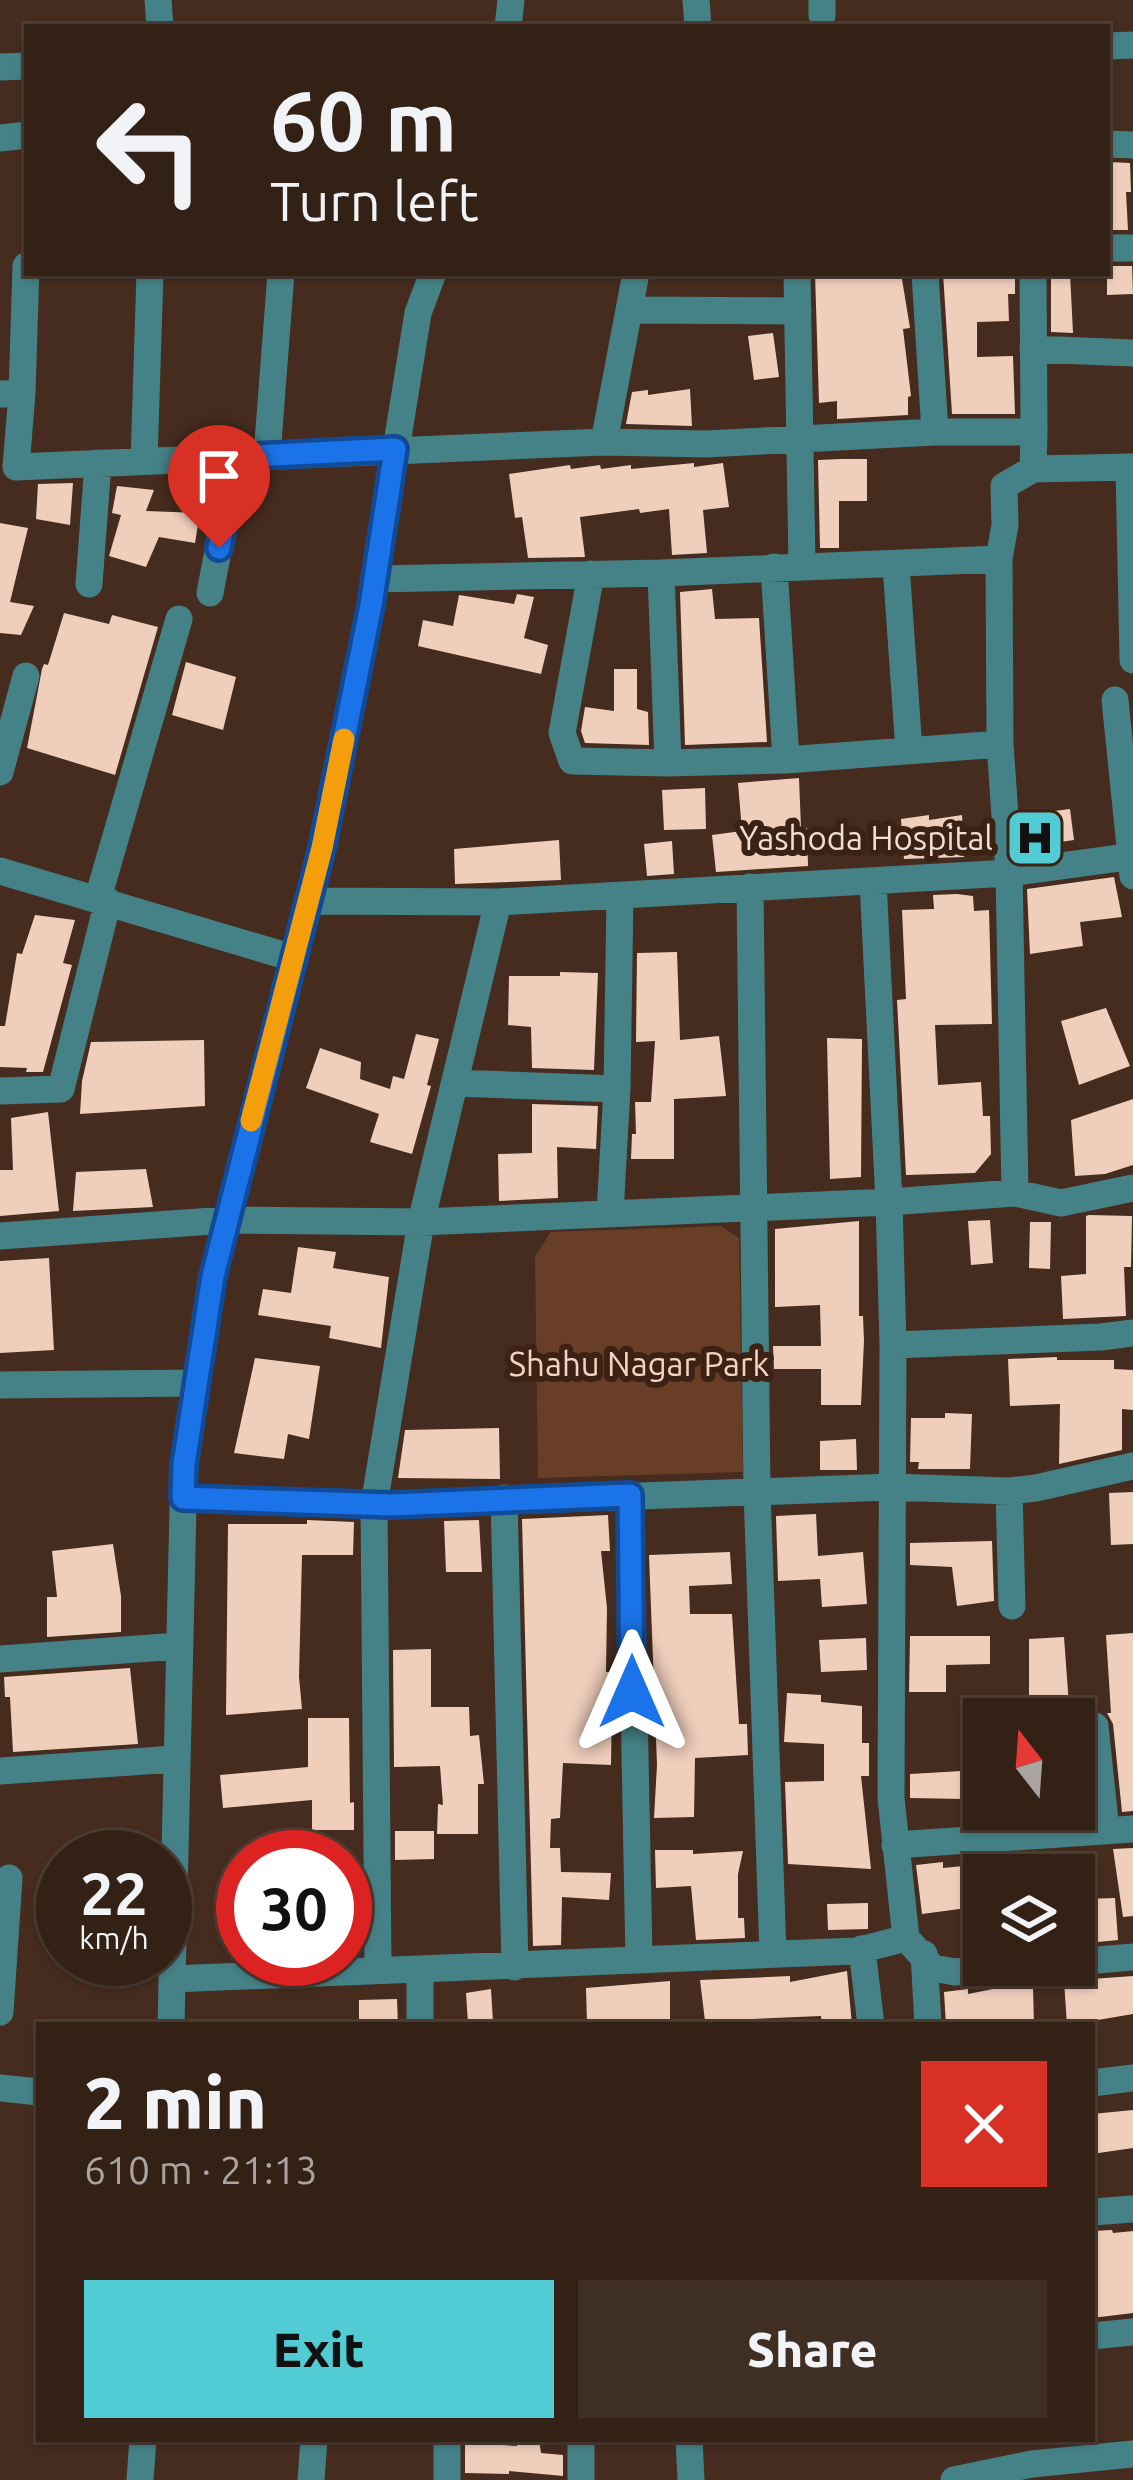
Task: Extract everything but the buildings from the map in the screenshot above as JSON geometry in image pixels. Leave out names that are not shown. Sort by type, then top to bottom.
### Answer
[{"type":"street","points":[[26,276],[11,394],[8,467],[395,449],[1034,432]]},
{"type":"street","points":[[144,460],[151,276]]},
{"type":"street","points":[[267,455],[281,276]]},
{"type":"street","points":[[175,1830],[184,1464],[213,1276],[322,848],[375,579],[418,313],[433,276]]},
{"type":"street","points":[[604,442],[635,276]]},
{"type":"street","points":[[786,760],[788,566],[800,439],[796,276]]},
{"type":"street","points":[[925,276],[934,432]]},
{"type":"street","points":[[1033,276],[1033,469]]},
{"type":"street","points":[[629,310],[798,311]]},
{"type":"street","points":[[1033,349],[1133,353]]},
{"type":"street","points":[[210,593],[236,457]]},
{"type":"street","points":[[89,584],[98,463]]},
{"type":"street","points":[[1015,1193],[1009,873],[1000,745],[999,559],[1005,525],[1004,486],[1033,469],[1131,467],[1133,660]]},
{"type":"street","points":[[375,579],[896,566],[999,559]]},
{"type":"street","points":[[896,566],[909,751]]},
{"type":"street","points":[[661,573],[668,763]]},
{"type":"street","points":[[591,574],[562,733],[572,761],[786,760],[1000,745]]},
{"type":"street","points":[[0,1091],[61,1090],[103,899],[179,619]]},
{"type":"street","points":[[0,772],[16,687]]},
{"type":"street","points":[[308,901],[499,902],[1132,863],[1115,700]]},
{"type":"street","points":[[0,871],[293,958]]},
{"type":"street","points":[[873,881],[893,1345],[890,1798],[928,2022]]},
{"type":"street","points":[[750,887],[757,1490],[773,1954]]},
{"type":"street","points":[[610,1213],[620,896]]},
{"type":"street","points":[[378,1970],[374,1505],[421,1222],[499,902]]},
{"type":"street","points":[[456,1083],[617,1088]]},
{"type":"street","points":[[0,1236],[227,1220],[421,1222],[1015,1193],[1061,1203],[1133,1188]]},
{"type":"street","points":[[893,1345],[1133,1333]]},
{"type":"street","points":[[0,1384],[196,1383]]},
{"type":"street","points":[[183,1498],[374,1505],[757,1490],[1009,1490],[1133,1466]]},
{"type":"street","points":[[1009,1490],[1012,1606]]},
{"type":"street","points":[[630,1495],[639,1960]]},
{"type":"street","points":[[505,1498],[515,1967]]},
{"type":"street","points":[[0,1659],[178,1646]]},
{"type":"street","points":[[896,1845],[1120,1830],[1095,1726]]},
{"type":"street","points":[[0,1771],[176,1759]]},
{"type":"street","points":[[0,2012],[9,1878]]},
{"type":"street","points":[[192,1978],[915,1946]]},
{"type":"street","points":[[915,1946],[933,1968],[963,1971]]},
{"type":"street","points":[[862,1949],[871,2022]]},
{"type":"street","points":[[1095,1960],[1133,1957]]},
{"type":"street","points":[[420,1970],[421,2022]]},
{"type":"street","points":[[171,2022],[172,1986]]},
{"type":"street","points":[[1095,2084],[1133,2078]]},
{"type":"street","points":[[0,2088],[36,2092]]},
{"type":"street","points":[[1095,2212],[1133,2209]]},
{"type":"street","points":[[1095,2336],[1133,2332]]},
{"type":"street","points":[[140,2480],[143,2442]]},
{"type":"street","points":[[310,2480],[314,2442]]},
{"type":"street","points":[[447,2442],[448,2480]]},
{"type":"street","points":[[580,2442],[581,2480]]},
{"type":"street","points":[[689,2442],[691,2480]]},
{"type":"street","points":[[954,2480],[1032,2464],[1133,2454]]},
{"type":"green space","name":"Shahu Nagar Park","points":[[721,1226],[739,1238],[743,1472],[538,1478],[535,1256],[551,1232]]},
{"type":"slow traffic","points":[[251,1121],[322,848],[344,739]]},
{"type":"place","name":"Yashoda Hospital","points":[[1035,838]]},
{"type":"route","points":[[219,548],[236,457],[395,449],[371,605],[322,848],[213,1276],[183,1498],[391,1505],[630,1495],[632,1692]]}]
